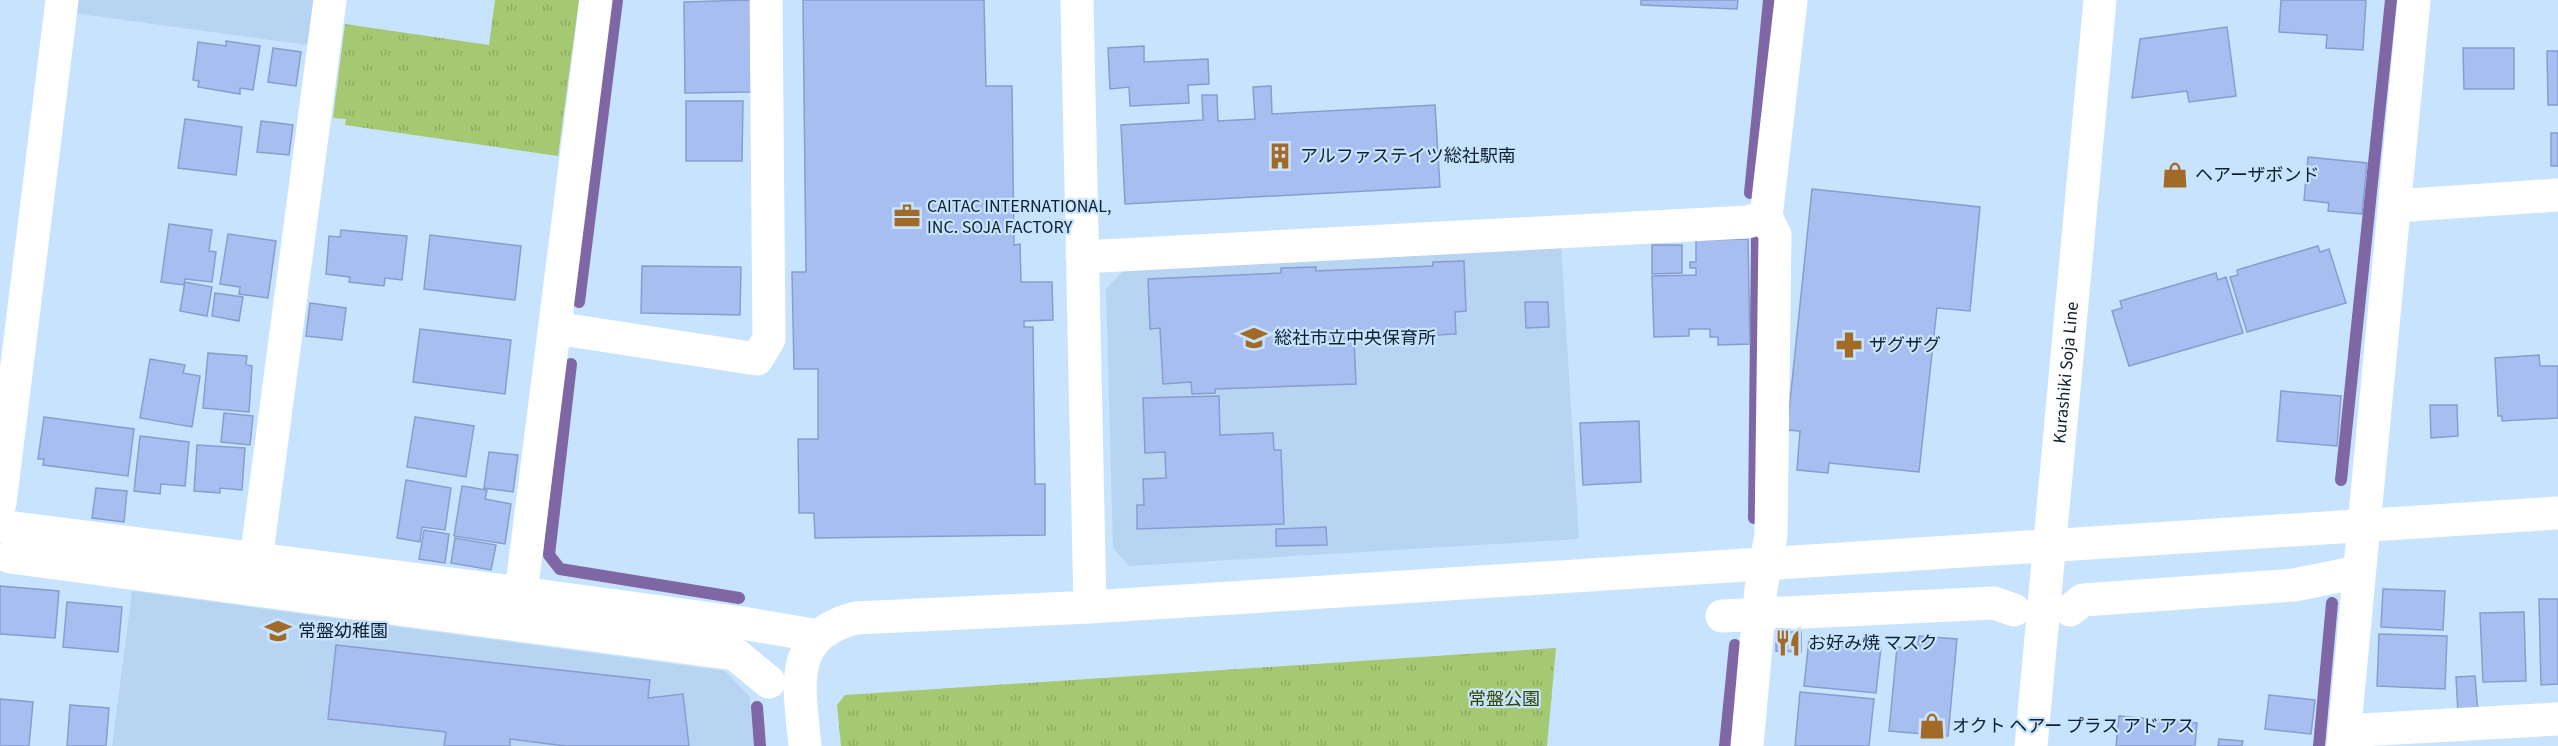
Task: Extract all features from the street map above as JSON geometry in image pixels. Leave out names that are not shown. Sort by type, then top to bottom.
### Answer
[{"type":"street","points":[[0,502],[62,0]]},
{"type":"street","points":[[256,560],[330,0]]},
{"type":"street","points":[[521,593],[596,0]]},
{"type":"street","points":[[555,328],[757,359],[769,339],[766,0]]},
{"type":"street","points":[[1077,0],[1090,607]]},
{"type":"street","points":[[1747,746],[1758,614],[1771,535],[1775,235],[1766,217],[1791,0]]},
{"type":"street","name":"Kurashiki Soja Line","points":[[2031,746],[2100,0]]},
{"type":"street","points":[[2414,0],[2344,739],[2558,719]]},
{"type":"street","points":[[2395,206],[2558,195]]},
{"type":"street","points":[[1083,257],[1747,222],[1766,217]]},
{"type":"street","points":[[805,746],[799,676],[803,656],[819,636],[841,622],[856,618],[1090,607],[2558,513]]},
{"type":"street","points":[[0,526],[521,593],[742,623],[819,636]]},
{"type":"street","points":[[10,557],[735,654],[769,682]]},
{"type":"street","points":[[2070,610],[2083,600],[2294,585],[2359,572]]},
{"type":"street","points":[[1722,616],[1994,603],[2014,610]]},
{"type":"shaded area","points":[[75,0],[314,0],[308,45],[73,13]]},
{"type":"shaded area","points":[[1561,244],[1579,539],[1129,566],[1113,548],[1106,289],[1124,270]]},
{"type":"shaded area","name":"常盤幼稚園","points":[[132,591],[725,671],[750,697],[754,746],[112,746]]},
{"type":"green space","points":[[495,0],[579,0],[558,156],[345,125],[346,119],[333,118],[345,24],[489,45]]},
{"type":"green space","name":"常盤公園","points":[[1556,648],[1547,746],[841,746],[837,705],[845,695]]},
{"type":"building","points":[[750,0],[751,92],[685,93],[684,2]]},
{"type":"building","points":[[803,0],[984,0],[986,86],[1012,86],[1014,245],[1020,244],[1021,282],[1052,282],[1053,320],[1024,321],[1024,327],[1033,327],[1035,484],[1045,484],[1045,535],[815,538],[814,513],[799,513],[798,439],[818,439],[818,369],[794,369],[792,272],[806,272]]},
{"type":"building","points":[[1641,0],[1738,0],[1737,9],[1641,5]]},
{"type":"building","points":[[2281,0],[2366,0],[2363,50],[2326,48],[2327,35],[2279,32]]},
{"type":"building","points":[[2227,27],[2236,96],[2189,102],[2187,91],[2132,98],[2140,39]]},
{"type":"building","points":[[226,41],[260,46],[253,90],[240,88],[240,94],[198,87],[199,81],[193,80],[198,42],[226,46]]},
{"type":"building","points":[[1144,46],[1144,62],[1208,59],[1209,84],[1188,85],[1189,103],[1130,106],[1129,87],[1110,89],[1108,48]]},
{"type":"building","points":[[273,48],[301,52],[296,86],[268,82]]},
{"type":"building","points":[[2463,48],[2514,48],[2514,89],[2464,89]]},
{"type":"building","points":[[2547,51],[2558,51],[2558,105],[2548,105]]},
{"type":"building","name":"アルファステイツ総社駅南","points":[[1271,86],[1272,114],[1435,105],[1440,187],[1125,204],[1121,125],[1203,120],[1202,95],[1217,95],[1218,121],[1255,119],[1253,87]]},
{"type":"building","points":[[686,101],[743,101],[742,161],[686,161]]},
{"type":"building","points":[[185,119],[242,127],[236,175],[178,168]]},
{"type":"building","points":[[261,121],[293,125],[289,155],[257,152]]},
{"type":"building","points":[[2551,133],[2558,133],[2558,166],[2551,166]]},
{"type":"building","points":[[2308,157],[2367,163],[2362,214],[2328,211],[2329,203],[2304,200]]},
{"type":"building","points":[[1812,189],[1980,207],[1970,311],[1937,308],[1919,472],[1829,463],[1828,473],[1797,470],[1800,431],[1787,430]]},
{"type":"building","points":[[169,224],[212,230],[209,251],[216,252],[212,282],[185,279],[184,285],[161,282]]},
{"type":"building","points":[[341,230],[407,236],[402,280],[385,278],[384,286],[349,282],[350,277],[326,274],[329,236],[340,237]]},
{"type":"building","points":[[228,234],[276,241],[268,298],[239,294],[240,287],[220,284]]},
{"type":"building","points":[[430,235],[521,246],[515,300],[424,289]]},
{"type":"building","points":[[1748,239],[1750,344],[1718,345],[1718,337],[1710,337],[1710,329],[1689,329],[1689,336],[1654,337],[1652,276],[1696,275],[1696,268],[1690,268],[1690,262],[1696,262],[1696,240]]},
{"type":"building","points":[[1652,245],[1682,245],[1682,273],[1652,274]]},
{"type":"building","points":[[2318,246],[2320,252],[2329,249],[2346,303],[2247,332],[2230,277],[2238,275],[2237,270]]},
{"type":"building","points":[[1464,261],[1466,311],[1455,312],[1456,334],[1354,339],[1356,384],[1215,389],[1215,393],[1192,394],[1191,382],[1163,384],[1160,328],[1150,329],[1148,279],[1281,273],[1281,268],[1316,267],[1316,271],[1433,266],[1433,262]]},
{"type":"building","points":[[642,266],[741,267],[740,315],[641,313]]},
{"type":"building","points":[[2216,273],[2218,280],[2226,277],[2243,333],[2129,366],[2112,311],[2122,308],[2120,301]]},
{"type":"building","points":[[185,282],[212,287],[207,316],[180,311]]},
{"type":"building","points":[[215,293],[243,297],[239,321],[212,316]]},
{"type":"building","points":[[1525,302],[1548,302],[1549,327],[1526,328]]},
{"type":"building","points":[[310,303],[346,308],[342,340],[306,336]]},
{"type":"building","points":[[420,329],[511,340],[505,394],[413,382]]},
{"type":"building","points":[[208,353],[247,356],[246,365],[252,366],[249,412],[203,408]]},
{"type":"building","points":[[2539,355],[2540,366],[2558,366],[2558,418],[2502,421],[2502,416],[2498,416],[2495,358]]},
{"type":"building","points":[[150,359],[185,365],[183,373],[200,376],[192,427],[140,418]]},
{"type":"building","points":[[2281,391],[2341,396],[2337,446],[2277,441]]},
{"type":"building","points":[[1219,396],[1220,435],[1273,433],[1274,450],[1281,450],[1284,524],[1137,529],[1137,505],[1144,505],[1143,479],[1166,478],[1165,452],[1145,453],[1143,398]]},
{"type":"building","points":[[2430,405],[2457,405],[2458,436],[2431,438]]},
{"type":"building","points":[[224,413],[253,416],[250,445],[221,442]]},
{"type":"building","points":[[44,417],[134,429],[128,476],[43,465],[44,459],[38,459]]},
{"type":"building","points":[[415,417],[474,426],[466,477],[407,467]]},
{"type":"building","points":[[1639,421],[1641,482],[1583,485],[1580,423]]},
{"type":"building","points":[[140,436],[189,442],[185,486],[161,484],[160,494],[134,491]]},
{"type":"building","points":[[197,445],[245,448],[242,490],[220,488],[220,493],[194,491]]},
{"type":"building","points":[[489,452],[518,455],[513,492],[484,488]]},
{"type":"building","points":[[406,480],[451,488],[445,530],[422,527],[420,542],[397,538]]},
{"type":"building","points":[[462,486],[487,490],[485,499],[511,504],[505,544],[454,536]]},
{"type":"building","points":[[96,488],[127,491],[124,522],[92,518]]},
{"type":"building","points":[[1326,527],[1327,545],[1276,546],[1276,529]]},
{"type":"building","points":[[424,530],[449,534],[445,563],[419,559]]},
{"type":"building","points":[[455,538],[496,545],[491,570],[451,563]]},
{"type":"building","points":[[0,586],[59,591],[55,638],[0,634]]},
{"type":"building","points":[[2383,589],[2445,591],[2443,630],[2381,627]]},
{"type":"building","points":[[2539,599],[2558,599],[2558,684],[2541,685]]},
{"type":"building","points":[[67,602],[122,607],[118,652],[63,647]]},
{"type":"building","points":[[2524,612],[2526,681],[2483,682],[2480,613]]},
{"type":"building","points":[[1776,632],[1801,632],[1801,652],[1776,651]]},
{"type":"building","points":[[2379,634],[2447,636],[2445,689],[2377,686]]},
{"type":"building","points":[[1919,636],[1957,639],[1948,736],[1889,731],[1897,647],[1917,649]]},
{"type":"building","points":[[1809,639],[1881,647],[1876,693],[1804,686]]},
{"type":"building","points":[[336,645],[650,680],[648,698],[683,694],[689,746],[566,746],[510,739],[510,746],[444,746],[446,732],[328,719]]},
{"type":"building","points":[[2475,676],[2478,713],[2458,714],[2456,677]]},
{"type":"building","points":[[1800,692],[1874,699],[1869,746],[1795,746]]},
{"type":"building","points":[[2269,695],[2315,700],[2311,734],[2265,729]]},
{"type":"building","points":[[0,699],[33,702],[29,746],[0,746]]},
{"type":"building","points":[[70,705],[109,708],[106,746],[67,746]]},
{"type":"building","points":[[2119,716],[2197,723],[2195,746],[2116,746]]},
{"type":"building","points":[[2219,739],[2243,741],[2242,746],[2218,746]]},
{"type":"waterway","points":[[579,302],[617,0]]},
{"type":"waterway","points":[[1750,193],[1769,0]]},
{"type":"waterway","points":[[2341,480],[2391,0]]},
{"type":"waterway","points":[[1754,518],[1757,239]]},
{"type":"waterway","points":[[571,364],[549,555],[560,569],[739,598]]},
{"type":"waterway","points":[[2319,746],[2332,603]]},
{"type":"waterway","points":[[1725,746],[1735,645]]},
{"type":"waterway","points":[[757,707],[760,746]]},
{"type":"place","name":"アルファステイツ総社駅南","points":[[1280,156]]},
{"type":"place","name":"ヘアーザボンド","points":[[2175,175]]},
{"type":"place","name":"CAITAC INTERNATIONAL, INC. SOJA FACTORY","points":[[907,216]]},
{"type":"place","name":"総社市立中央保育所","points":[[1254,338]]},
{"type":"place","name":"ザグザグ","points":[[1849,345]]},
{"type":"place","name":"常盤幼稚園","points":[[278,631]]},
{"type":"place","name":"お好み焼 マスク","points":[[1788,643]]},
{"type":"place","name":"オクト ヘアー プラス アドアス","points":[[1932,726]]}]
